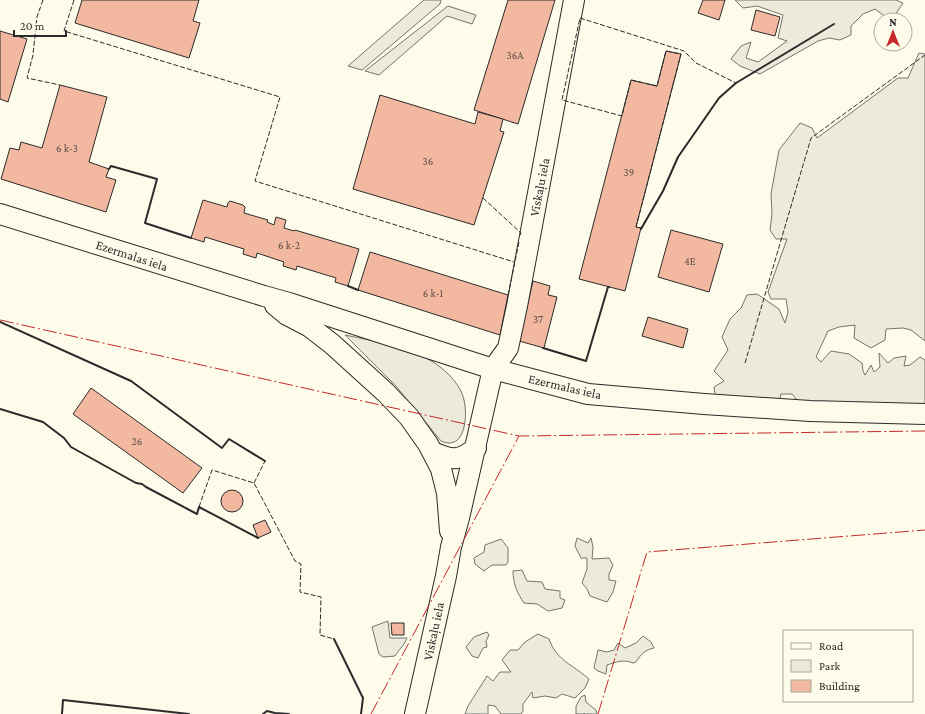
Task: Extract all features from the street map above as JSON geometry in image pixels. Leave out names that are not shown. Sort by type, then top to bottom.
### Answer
[{"type":"street","name":"Viskaļu iela","points":[[493,369],[508,348],[574,0]]},
{"type":"street","name":"Ezermalas iela","points":[[0,214],[289,303],[493,369],[588,394],[810,411],[925,414]]},
{"type":"street","name":"Ezermalas iela","points":[[264,296],[287,315],[310,327],[332,344],[385,392],[409,417],[433,452],[441,469],[448,493],[451,547]]},
{"type":"street","points":[[451,547],[476,448],[493,369]]},
{"type":"street","points":[[433,452],[446,458],[463,457],[476,448]]},
{"type":"street","name":"Viskaļu iela","points":[[415,714],[446,576],[451,547]]},
{"type":"green space","points":[[424,0],[441,0],[440,4],[362,70],[348,66]]},
{"type":"green space","points":[[735,0],[896,0],[903,3],[897,12],[879,12],[875,9],[863,14],[851,26],[851,35],[840,40],[829,38],[818,41],[760,74],[740,66],[731,59],[741,46],[751,42],[746,58],[758,62],[787,41],[778,38],[783,15],[757,6],[743,8]]},
{"type":"green space","points":[[448,6],[476,15],[472,24],[447,16],[379,75],[365,71]]},
{"type":"green space","points":[[919,53],[925,54],[925,341],[911,330],[903,328],[886,329],[885,340],[871,348],[854,338],[855,325],[839,327],[828,331],[816,357],[821,362],[831,351],[849,354],[862,363],[865,375],[871,365],[874,372],[880,367],[879,353],[888,363],[894,358],[906,356],[904,366],[910,365],[920,357],[925,360],[925,411],[815,405],[808,400],[801,405],[792,394],[781,394],[780,399],[716,400],[714,387],[724,381],[714,371],[728,350],[722,337],[730,319],[741,308],[747,295],[757,294],[779,309],[785,323],[788,312],[786,299],[771,299],[768,292],[787,239],[776,239],[770,230],[772,214],[771,194],[779,150],[800,123],[812,128],[817,138],[898,78],[908,78]]},
{"type":"green space","points":[[345,335],[398,347],[424,357],[446,372],[457,385],[464,400],[465,423],[460,437],[449,443],[441,441],[395,385]]},
{"type":"green space","points":[[577,538],[588,543],[591,538],[593,547],[592,559],[609,558],[613,565],[609,574],[609,580],[616,581],[613,592],[607,602],[590,596],[582,583],[587,569],[587,558],[581,558],[575,546]]},
{"type":"green space","points":[[501,539],[508,548],[508,562],[506,565],[492,565],[484,571],[475,564],[474,558],[484,552],[485,545]]},
{"type":"green space","points":[[522,570],[527,581],[542,582],[545,589],[560,591],[560,598],[565,600],[562,608],[548,611],[537,604],[524,603],[516,588],[513,575],[513,571]]},
{"type":"green space","points":[[388,621],[390,638],[407,638],[395,656],[383,657],[379,654],[372,627]]},
{"type":"green space","points":[[487,632],[489,635],[486,641],[487,647],[483,648],[478,658],[472,656],[466,647],[474,637]]},
{"type":"green space","points":[[538,634],[549,639],[556,652],[566,662],[589,679],[585,688],[575,698],[562,694],[556,698],[545,696],[533,698],[532,692],[523,704],[523,711],[521,714],[501,714],[495,706],[488,705],[488,714],[465,714],[468,706],[487,676],[493,681],[500,672],[511,672],[502,660],[510,650],[518,650],[525,642]]},
{"type":"green space","points":[[643,636],[651,642],[654,648],[644,653],[636,662],[620,661],[607,665],[606,674],[594,668],[598,650],[607,652],[614,650],[618,643],[625,648],[636,643]]},
{"type":"green space","points":[[585,695],[586,702],[596,710],[597,714],[576,714],[576,706],[581,697]]},
{"type":"building","points":[[82,0],[199,0],[193,21],[200,23],[189,58],[75,23]]},
{"type":"building","points":[[508,0],[555,0],[518,124],[474,110]]},
{"type":"building","points":[[703,0],[725,0],[719,20],[698,13]]},
{"type":"building","points":[[756,10],[780,17],[775,36],[751,30]]},
{"type":"building","points":[[0,31],[27,39],[8,102],[0,99]]},
{"type":"building","points":[[666,51],[681,54],[636,227],[641,228],[625,291],[579,279],[631,80],[657,86]]},
{"type":"building","points":[[60,85],[107,97],[89,162],[109,169],[106,177],[116,180],[106,212],[1,179],[10,148],[19,150],[21,142],[42,148]]},
{"type":"building","points":[[380,95],[475,124],[478,112],[503,119],[500,131],[504,132],[474,225],[353,189]]},
{"type":"building","points":[[203,200],[227,207],[230,201],[243,205],[245,207],[244,213],[268,220],[267,222],[274,225],[276,217],[286,220],[284,228],[359,249],[348,286],[335,282],[336,278],[297,266],[296,270],[283,266],[284,262],[257,253],[256,258],[243,254],[244,249],[205,237],[204,242],[191,238]]},
{"type":"building","points":[[671,230],[723,244],[709,292],[658,277]]},
{"type":"building","points":[[370,252],[508,295],[500,335],[358,290]]},
{"type":"building","points":[[533,281],[550,286],[548,295],[557,297],[544,348],[519,341]]},
{"type":"building","points":[[648,317],[688,329],[683,348],[642,336]]},
{"type":"building","points":[[91,388],[202,468],[183,493],[73,414]]},
{"type":"building","points":[[232,490],[236,491],[242,497],[242,505],[236,511],[232,512],[228,511],[222,505],[221,501],[222,497],[228,491]]},
{"type":"building","points":[[265,520],[271,532],[258,538],[253,525]]},
{"type":"building","points":[[391,623],[404,623],[404,635],[392,635]]},
{"type":"fence","points":[[43,0],[37,17],[33,55],[27,78],[60,85]]},
{"type":"fence","points":[[74,0],[64,31],[280,97],[255,181],[514,262]]},
{"type":"fence","points":[[580,18],[684,51],[696,63],[736,83],[719,98],[678,157],[663,191],[641,228],[636,227],[681,54],[666,51],[657,86],[631,80],[622,116],[562,100],[580,18]]},
{"type":"fence","points":[[745,363],[811,138],[925,55]]},
{"type":"fence","points":[[483,198],[521,233],[520,236]]},
{"type":"fence","points":[[508,295],[519,242]]},
{"type":"fence","points":[[254,483],[265,461]]},
{"type":"fence","points":[[199,507],[212,470],[254,483],[295,561],[301,564],[300,592],[321,597],[320,635],[334,639]]},
{"type":"wall","points":[[641,229],[663,191],[678,157],[719,98],[736,83],[834,24]]},
{"type":"wall","points":[[109,169],[111,166],[157,179],[145,223],[191,238]]},
{"type":"wall","points":[[348,286],[358,290]]},
{"type":"wall","points":[[543,348],[586,361],[609,287]]},
{"type":"wall","points":[[0,322],[131,381],[222,448],[229,439],[265,461]]},
{"type":"wall","points":[[0,409],[43,422],[64,438],[71,447],[136,483],[142,484],[197,514],[199,507],[258,538]]},
{"type":"wall","points":[[334,639],[363,698],[361,714]]},
{"type":"wall","points":[[62,714],[63,700],[189,714]]},
{"type":"wall","points":[[263,714],[267,711],[289,714]]},
{"type":"power","points":[[0,320],[519,436],[925,431]]},
{"type":"power","points":[[371,714],[519,436]]},
{"type":"power","points":[[598,714],[647,552],[925,530]]}]
